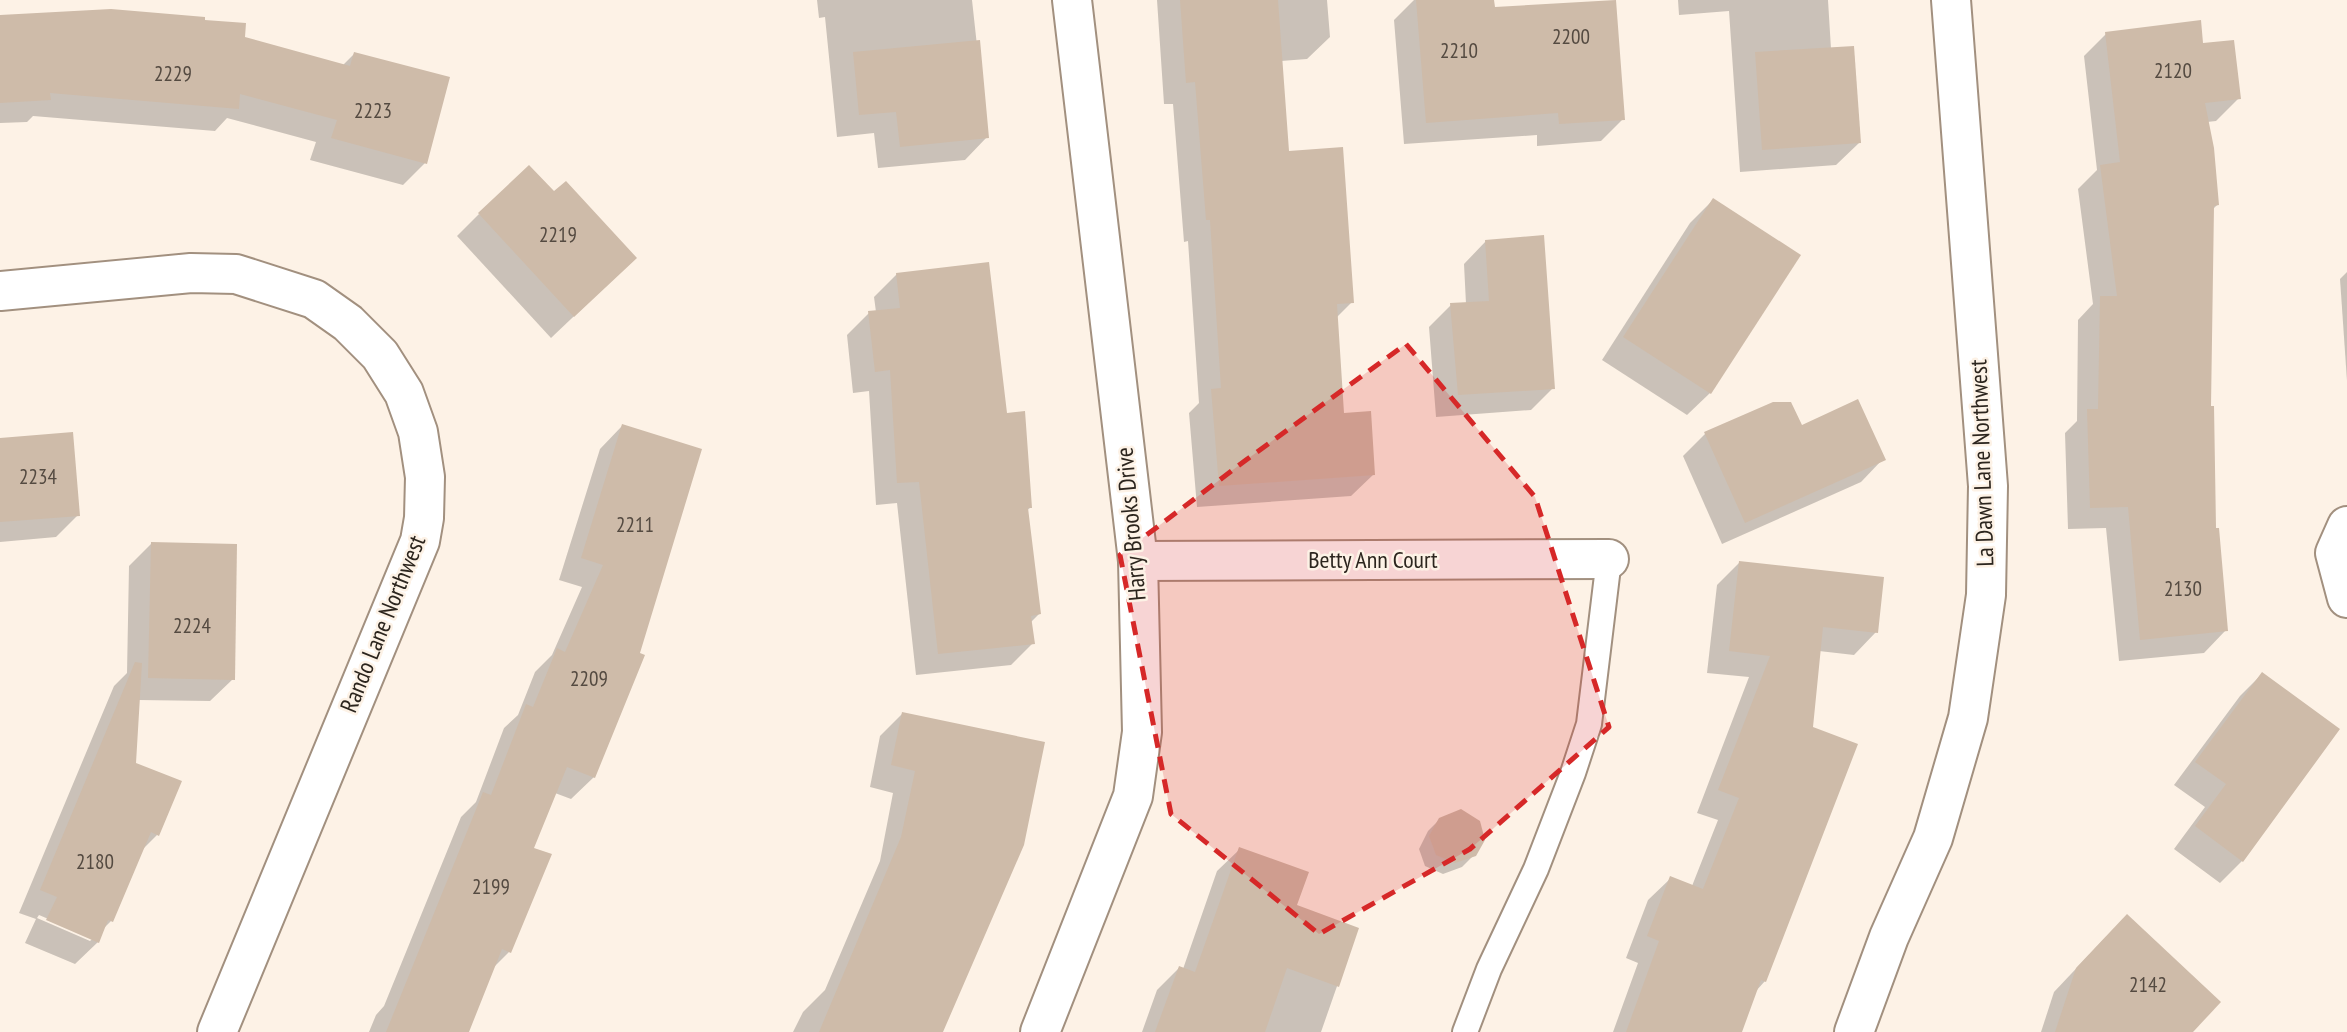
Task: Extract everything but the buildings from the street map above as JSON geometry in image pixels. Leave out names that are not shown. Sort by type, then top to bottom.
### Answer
[{"type":"street","name":"Harry Brooks Drive","points":[[1040,1032],[1133,796],[1142,732],[1138,561],[1072,0]]},
{"type":"street","name":"La Dawn Lane Northwest","points":[[1854,1032],[1889,937],[1933,838],[1968,718],[1986,595],[1988,486],[1951,0]]},
{"type":"street","name":"Rando Lane Northwest","points":[[0,290],[191,273],[236,274],[314,299],[348,323],[380,355],[404,393],[418,432],[425,477],[424,518],[420,541],[217,1032]]},
{"type":"street","points":[[2347,526],[2336,553],[2347,598]]},
{"type":"street","name":"Betty Ann Court","points":[[1138,561],[1609,559]]},
{"type":"lane","points":[[1465,1032],[1489,969],[1536,869],[1589,724],[1609,559]]},
{"type":"highlighted area","points":[[1406,344],[1535,497],[1609,727],[1470,849],[1319,934],[1171,814],[1120,555]]}]
